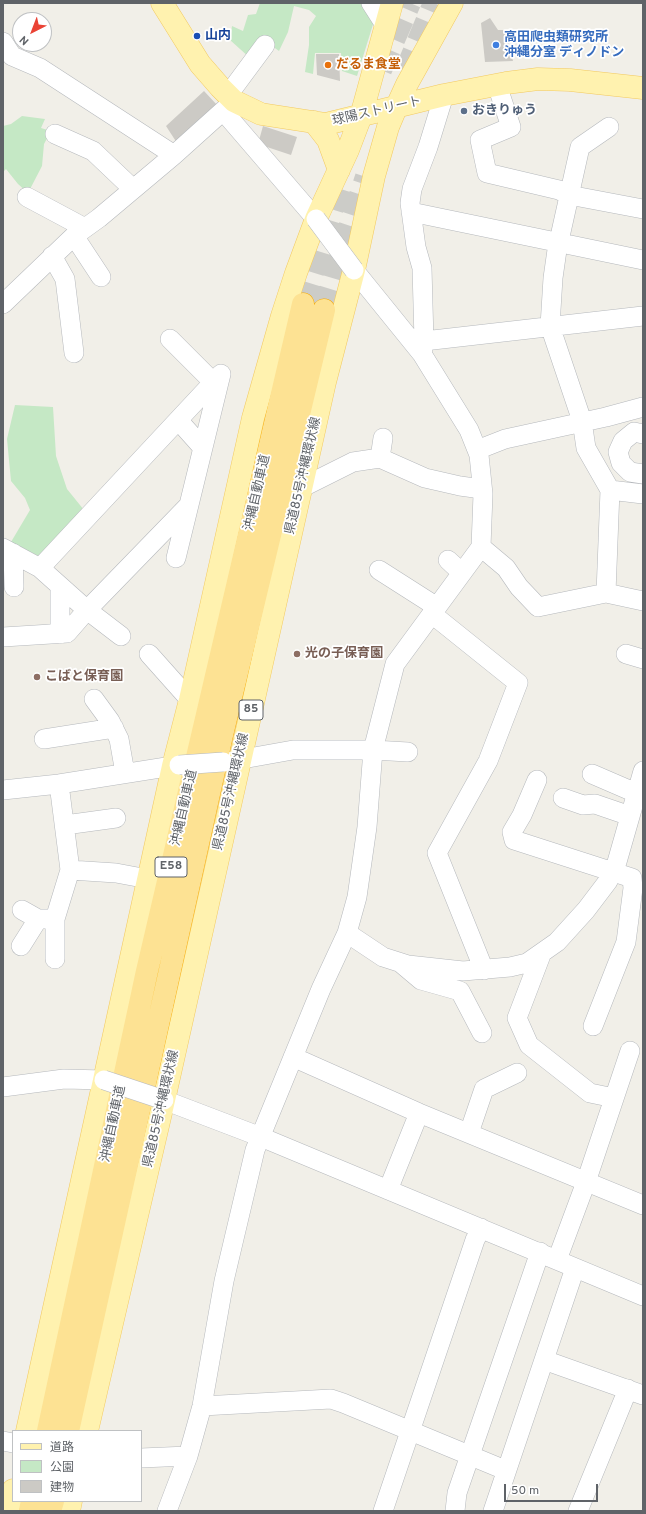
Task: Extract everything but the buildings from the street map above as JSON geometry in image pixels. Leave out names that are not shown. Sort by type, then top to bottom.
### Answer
[{"type":"highway","name":"沖縄自動車道","points":[[48,1430],[147,971],[302,304]]},
{"type":"highway","name":"沖縄自動車道","points":[[68,1430],[222,735],[324,310]]},
{"type":"main road","name":"球陽ストリート","points":[[162,3],[200,64],[229,103],[261,114],[326,124],[444,95],[538,79],[570,80],[643,88]]},
{"type":"main road","points":[[26,1430],[148,879],[176,765],[255,411],[282,316],[316,219],[339,170],[360,116],[392,3]]},
{"type":"main road","name":"県道85号沖縄環状線","points":[[86,1430],[164,1100],[232,761],[301,488],[325,382],[354,270],[379,157],[396,108],[407,84],[452,3]]},
{"type":"main road","points":[[314,122],[328,140],[339,170]]},
{"type":"main road","points":[[8,1511],[12,1494]]},
{"type":"street","points":[[371,3],[385,25]]},
{"type":"street","points":[[3,42],[12,56],[40,68],[174,155]]},
{"type":"street","points":[[3,304],[52,256],[79,232],[174,155],[229,103],[265,45]]},
{"type":"street","points":[[497,85],[511,127],[480,140],[488,172],[560,190],[569,195],[643,209]]},
{"type":"street","points":[[423,347],[422,268],[416,247],[411,212],[412,189],[428,147],[444,95]]},
{"type":"street","points":[[167,1511],[188,1456],[202,1406],[224,1281],[255,1150],[321,989],[348,933],[358,897],[364,858],[373,750],[384,702],[395,664],[481,548],[482,489],[477,450],[469,430],[423,347],[354,270],[229,103]]},
{"type":"street","points":[[606,593],[610,490],[586,448],[582,422],[550,326],[553,278],[558,243],[580,147],[609,127]]},
{"type":"street","points":[[55,134],[93,151],[133,189]]},
{"type":"street","points":[[28,197],[79,232],[101,277]]},
{"type":"street","points":[[411,212],[643,260]]},
{"type":"street","points":[[52,256],[65,278],[74,353]]},
{"type":"street","points":[[423,347],[550,326],[643,316]]},
{"type":"street","points":[[170,339],[213,382]]},
{"type":"street","points":[[40,568],[221,374],[176,558]]},
{"type":"street","points":[[477,450],[505,439],[582,422],[643,406]]},
{"type":"street","points":[[178,420],[203,448]]},
{"type":"street","points":[[643,434],[634,432],[623,441],[618,452],[621,463],[630,472],[643,474]]},
{"type":"street","points":[[380,458],[383,438]]},
{"type":"street","points":[[301,488],[353,462],[380,458],[425,478],[460,486],[482,489]]},
{"type":"street","points":[[610,490],[643,494]]},
{"type":"street","points":[[3,637],[67,633],[87,610],[189,505]]},
{"type":"street","points":[[481,548],[506,568],[519,587],[538,607],[606,593],[643,601]]},
{"type":"street","points":[[8,550],[40,568],[87,610],[121,636]]},
{"type":"street","points":[[8,550],[14,587]]},
{"type":"street","points":[[448,560],[462,573]]},
{"type":"street","points":[[378,570],[435,610],[518,683],[488,761],[437,852],[484,970]]},
{"type":"street","points":[[60,586],[60,634]]},
{"type":"street","points":[[149,654],[190,700]]},
{"type":"street","points":[[94,699],[120,739],[126,773]]},
{"type":"street","points":[[44,738],[114,728]]},
{"type":"street","points":[[3,790],[59,784],[176,765],[232,761],[293,750],[373,750],[408,752]]},
{"type":"street","points":[[348,933],[383,957],[402,964],[463,971],[510,967],[527,963],[541,955],[557,942],[586,910],[613,872],[643,771]]},
{"type":"street","points":[[592,774],[636,793]]},
{"type":"street","points":[[537,780],[522,815],[512,832],[514,840],[632,878],[634,888],[626,942],[593,1026]]},
{"type":"street","points":[[21,946],[38,916],[70,870],[59,784]]},
{"type":"street","points":[[563,798],[583,805],[595,804],[630,816]]},
{"type":"street","points":[[65,825],[116,818]]},
{"type":"street","points":[[70,870],[116,873],[148,879]]},
{"type":"street","points":[[38,916],[55,960]]},
{"type":"street","points":[[541,955],[517,1018],[529,1045],[590,1093],[614,1098]]},
{"type":"street","points":[[402,964],[421,980],[460,991],[482,1033]]},
{"type":"street","points":[[455,1511],[457,1493],[470,1456],[548,1256],[586,1182],[630,1051]]},
{"type":"street","points":[[293,1057],[419,1113],[643,1205]]},
{"type":"street","points":[[469,1133],[484,1089],[517,1074]]},
{"type":"street","points":[[3,1087],[64,1079],[104,1080],[164,1100],[261,1137],[643,1296]]},
{"type":"street","points":[[388,1190],[419,1113]]},
{"type":"street","points":[[383,1511],[475,1240],[481,1228]]},
{"type":"street","points":[[493,1511],[505,1470],[575,1268]]},
{"type":"street","points":[[544,1360],[636,1392],[578,1511]]},
{"type":"street","points":[[202,1406],[331,1399],[343,1402],[505,1470]]},
{"type":"street","points":[[142,1458],[188,1456]]},
{"type":"green space","points":[[260,3],[367,3],[375,18],[357,76],[342,71],[341,53],[315,53],[313,74],[305,72],[309,45],[309,27],[316,16],[309,10],[294,6],[288,32],[279,51],[268,43],[250,58],[230,40],[232,26],[243,31],[248,15],[256,14]]},
{"type":"green space","points":[[22,116],[45,119],[41,128],[51,131],[44,144],[42,166],[28,193],[18,184],[6,169],[3,172],[3,126],[11,124]]},
{"type":"green space","points":[[15,405],[53,407],[56,456],[67,489],[84,510],[46,560],[11,542],[30,510],[25,498],[11,481],[7,439]]},
{"type":"tunnel","points":[[381,70],[410,3]]},
{"type":"tunnel","points":[[405,72],[434,3]]},
{"type":"tunnel","points":[[324,310],[366,177]]},
{"type":"tunnel","points":[[303,304],[340,185]]},
{"type":"place","name":"山内","points":[[197,36]]},
{"type":"place","name":"高田爬虫類研究所 沖縄分室 ディノドン","points":[[496,45]]},
{"type":"place","name":"だるま食堂","points":[[328,65]]},
{"type":"place","name":"おきりゅう","points":[[464,111]]},
{"type":"place","name":"光の子保育園","points":[[297,654]]},
{"type":"place","name":"こばと保育園","points":[[37,677]]}]
